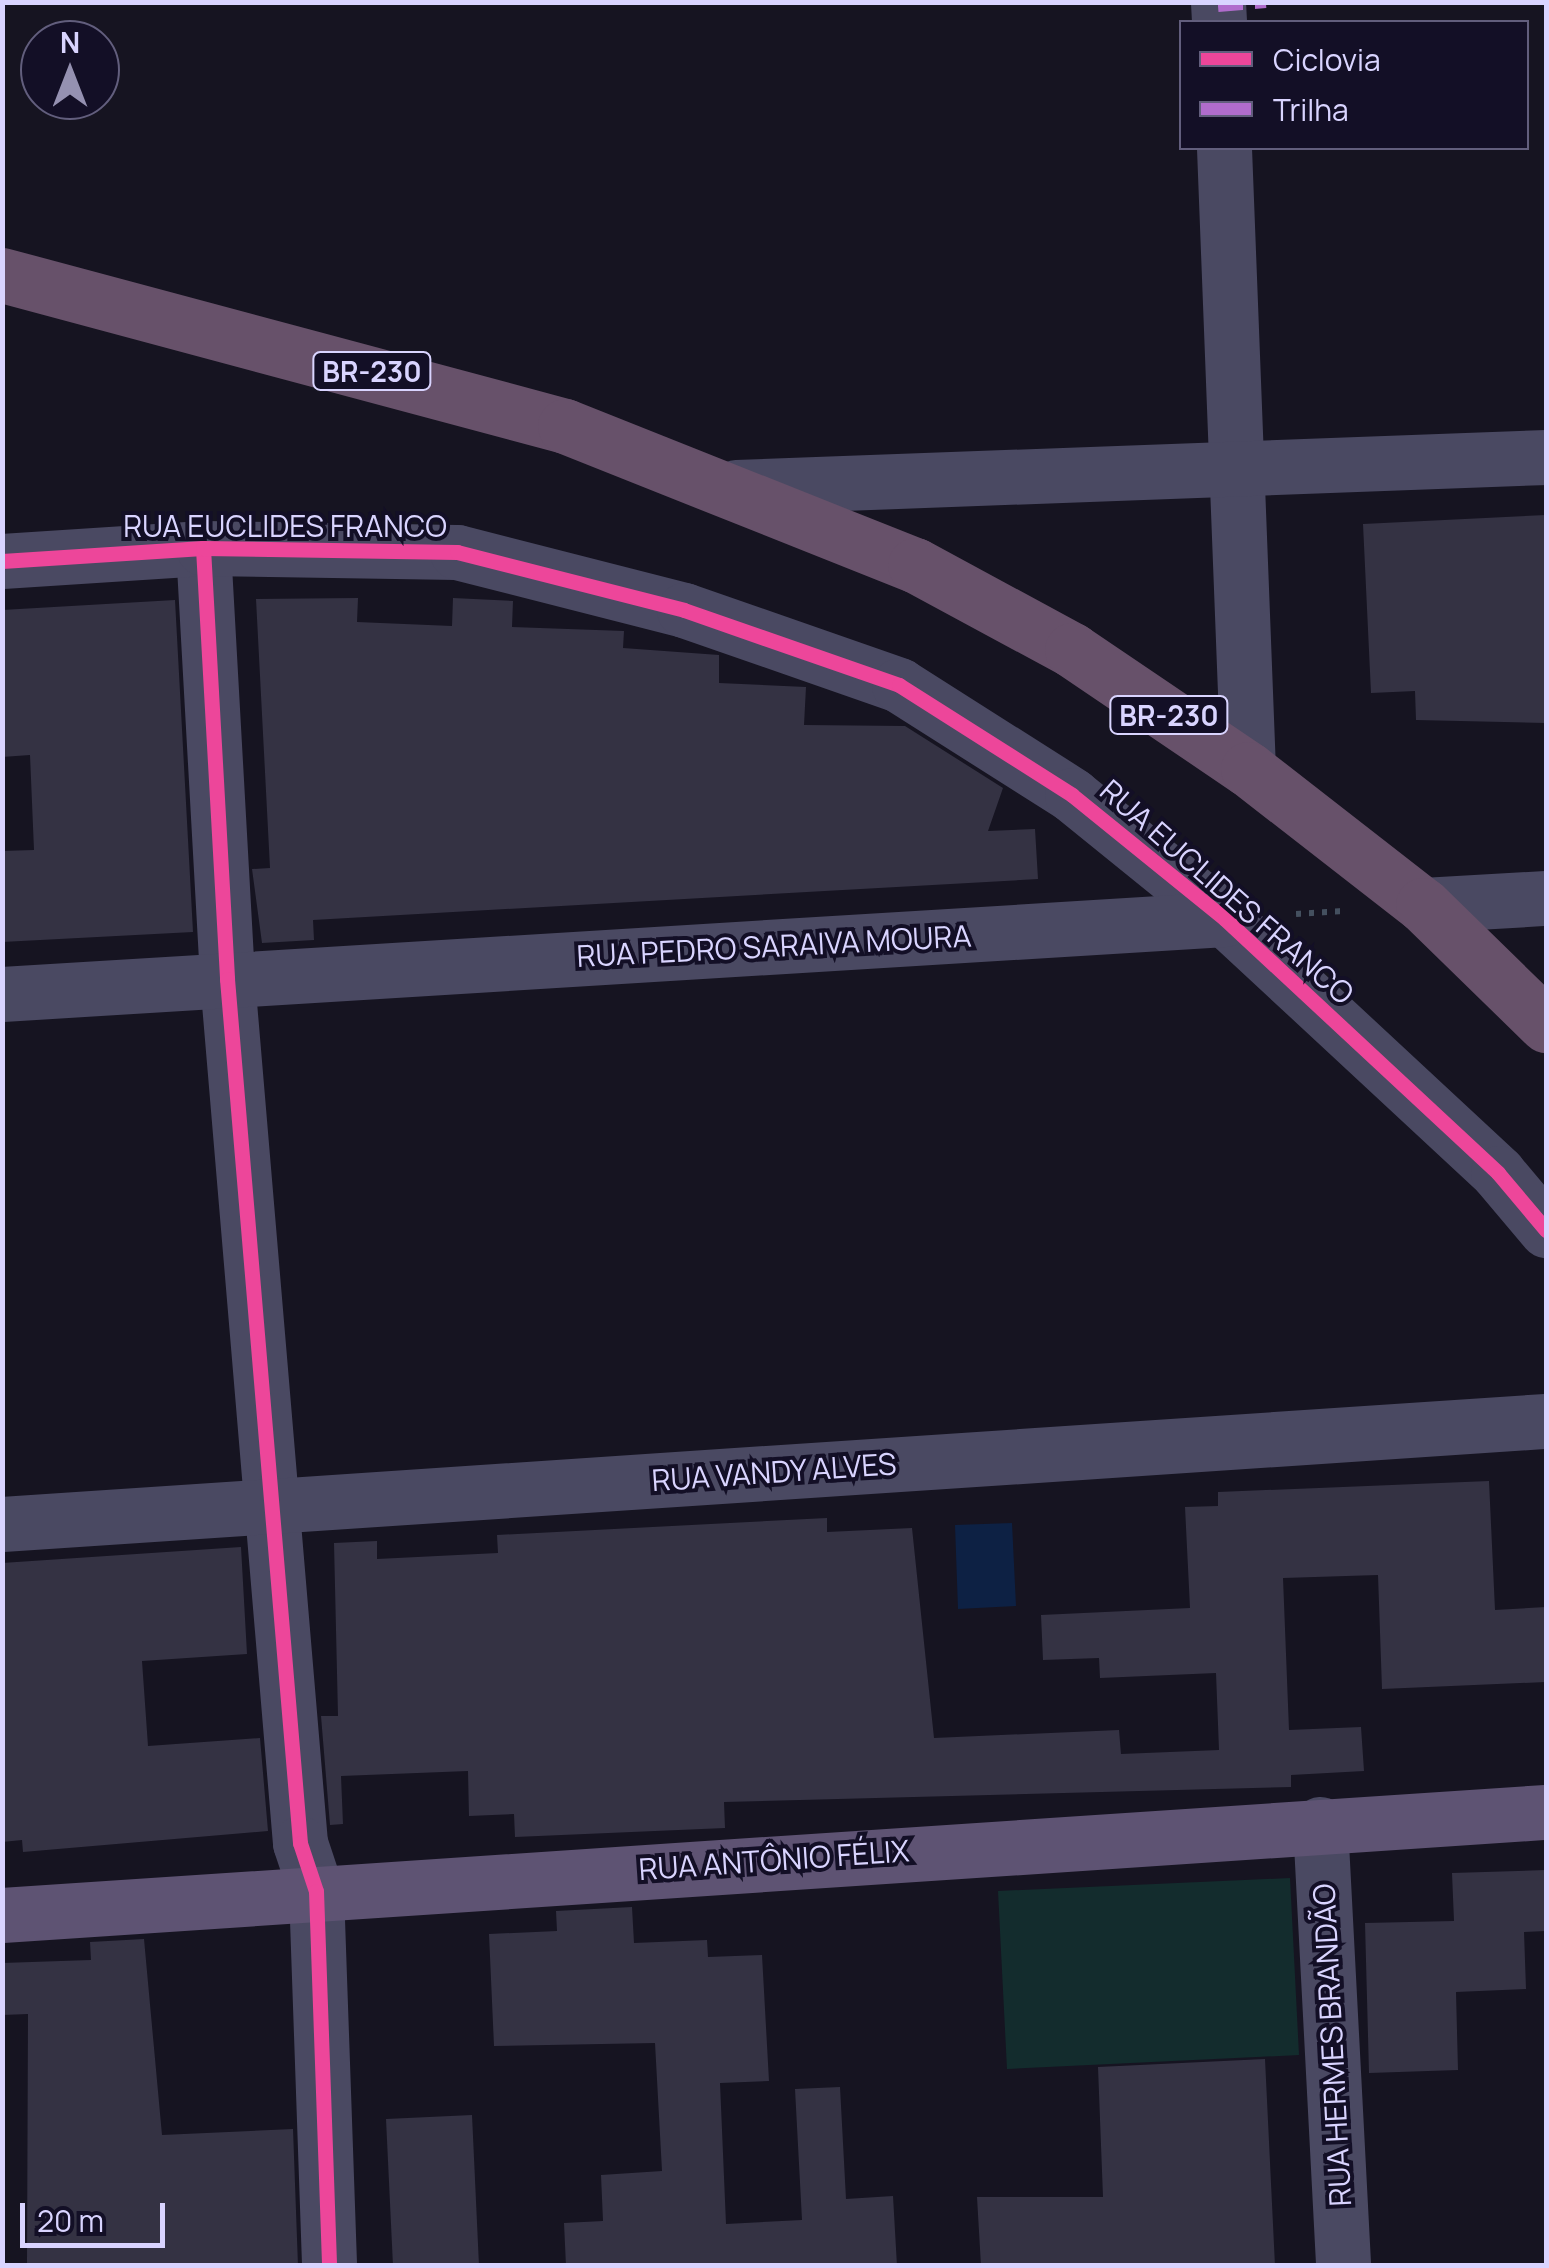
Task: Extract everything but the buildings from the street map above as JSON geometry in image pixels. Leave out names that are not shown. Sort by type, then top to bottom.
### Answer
[{"type":"highway","name":"BR-230","points":[[2,275],[565,426],[736,487],[915,565],[1072,650],[1248,769],[1423,905],[1546,1025]]},
{"type":"main road","name":"RUA ANTÔNIO FÉLIX","points":[[2,1914],[1546,1812]]},
{"type":"street","points":[[1224,150],[1248,769]]},
{"type":"street","points":[[736,487],[1237,474],[1546,457]]},
{"type":"street","points":[[203,548],[227,979],[300,1843],[316,1891],[329,2266]]},
{"type":"street","name":"RUA EUCLIDES FRANCO","points":[[2,560],[203,548],[458,552],[684,610],[899,684],[1072,795],[1225,919],[1546,1230]]},
{"type":"street","points":[[1423,905],[1546,898]]},
{"type":"street","name":"RUA PEDRO SARAIVA MOURA","points":[[2,994],[1225,919]]},
{"type":"street","name":"RUA VANDY ALVES","points":[[2,1524],[1546,1420]]},
{"type":"street","name":"RUA HERMES BRANDÃO","points":[[1320,1824],[1343,2266]]},
{"type":"path","points":[[1225,919],[1423,905]]},
{"type":"green space","points":[[1290,1878],[1299,2055],[1007,2069],[998,1891]]},
{"type":"water","points":[[1012,1523],[1016,1606],[958,1609],[955,1525]]},
{"type":"marked path","points":[[1218,6],[1266,2]]},
{"type":"cycle path","points":[[203,548],[227,979],[300,1843],[316,1891],[329,2266]]},
{"type":"cycle path","points":[[2,561],[203,548],[457,552],[684,610],[899,685],[1072,795],[1225,919],[1498,1173],[1546,1230]]}]
